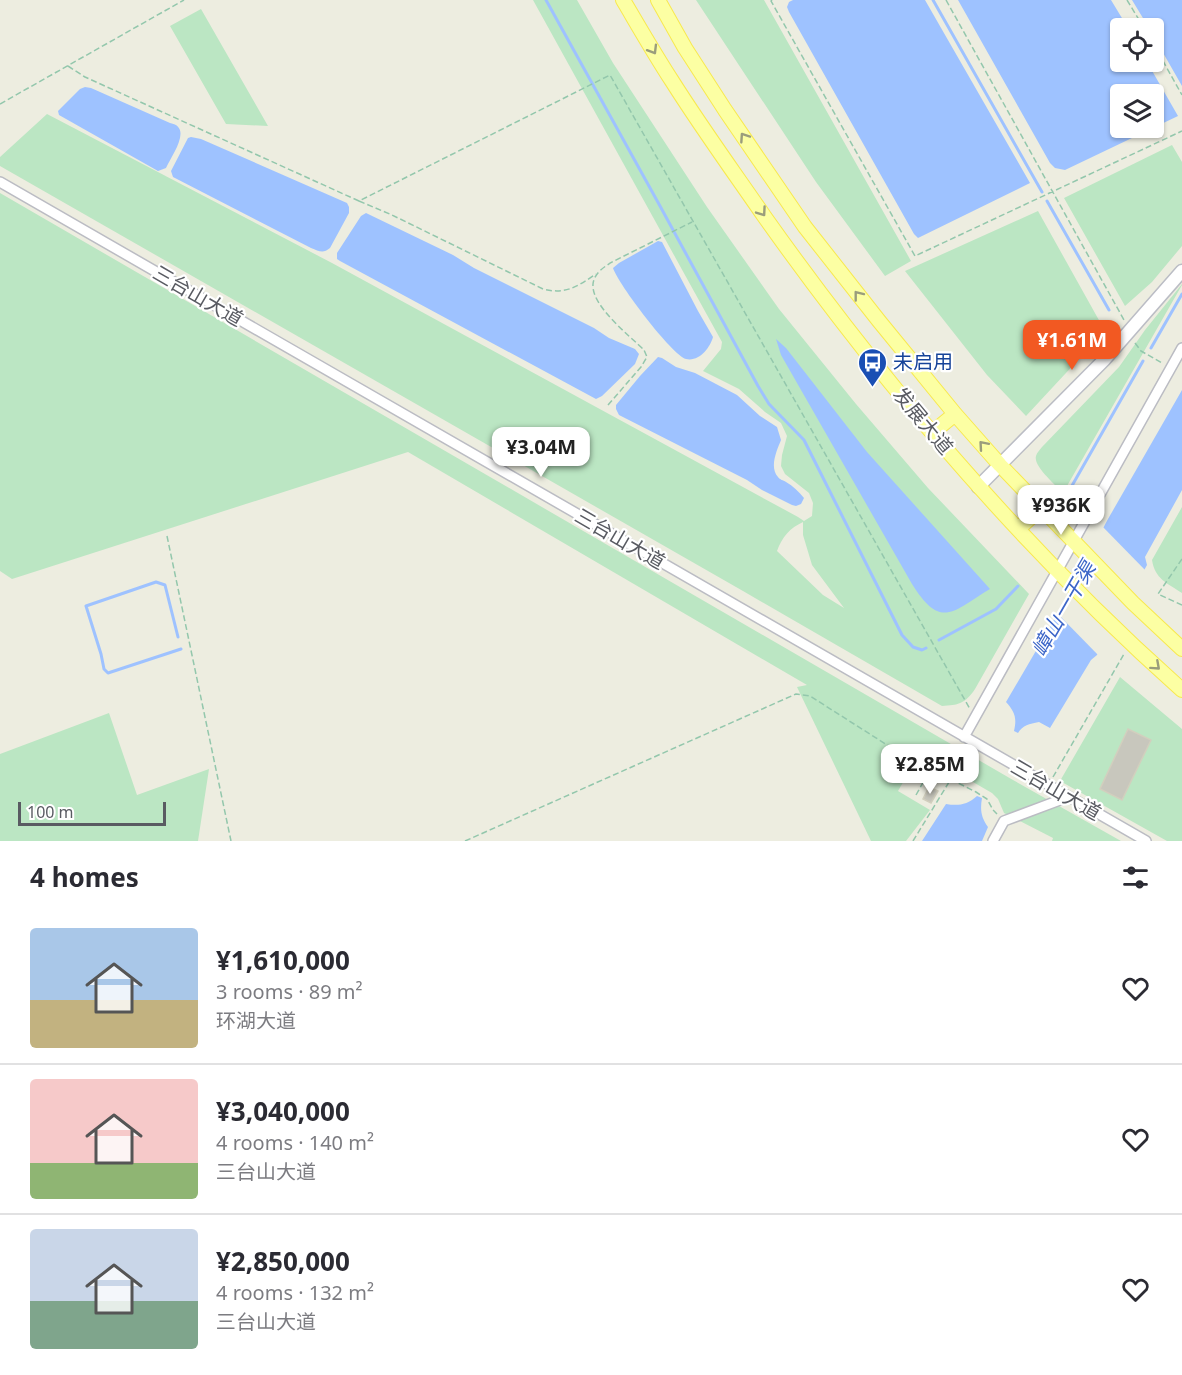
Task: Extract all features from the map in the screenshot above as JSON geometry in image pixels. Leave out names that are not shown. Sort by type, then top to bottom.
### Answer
[{"type":"main road","name":"发展大道","points":[[623,0],[711,141],[826,303],[978,487],[1117,630],[1182,690]]},
{"type":"main road","name":"发展大道","points":[[658,0],[685,48],[725,110],[805,227],[879,321],[1000,465],[1133,603],[1182,650]]},
{"type":"main road","points":[[978,487],[1104,360],[1182,271]]},
{"type":"main road","points":[[932,433],[955,414]]},
{"type":"main road","points":[[1018,529],[1041,508]]},
{"type":"street","name":"三台山大道","points":[[0,182],[1146,841]]},
{"type":"street","points":[[964,737],[1061,574],[1182,348]]},
{"type":"street","points":[[993,841],[1004,821],[1068,797]]},
{"type":"path","points":[[0,104],[184,0]]},
{"type":"path","points":[[772,0],[915,256],[1182,131]]},
{"type":"path","points":[[946,0],[1123,316],[1128,333],[1142,351],[1170,369]]},
{"type":"path","points":[[1127,0],[1138,18]]},
{"type":"path","points":[[1164,63],[1182,95]]},
{"type":"path","points":[[68,66],[85,77],[392,215],[543,289],[556,293],[580,285],[614,261],[693,222]]},
{"type":"path","points":[[359,201],[610,75],[975,718]]},
{"type":"path","points":[[597,273],[592,284],[602,309],[644,350],[647,357],[608,405]]},
{"type":"path","points":[[167,536],[231,841]]},
{"type":"path","points":[[1182,560],[1158,594],[1182,605]]},
{"type":"path","points":[[1048,785],[1130,642]]},
{"type":"path","points":[[465,841],[796,694],[810,696],[906,757],[987,799],[993,810],[1004,821]]},
{"type":"path","points":[[914,841],[974,743]]},
{"type":"path","points":[[916,795],[930,769]]},
{"type":"green space","points":[[533,0],[577,0],[613,63],[707,207],[779,309],[928,488],[1029,594],[975,689],[964,701],[942,706],[0,166],[0,157],[47,114],[332,263],[804,521],[812,516],[813,503],[809,493],[785,474],[781,466],[787,436],[781,423],[739,389],[703,371],[721,349],[722,342]],"holes":[[[803,522],[803,535],[812,565],[844,608],[823,595],[777,551],[787,534]]]},
{"type":"green space","points":[[696,0],[764,0],[911,261],[885,276],[816,182]]},
{"type":"green space","points":[[201,9],[268,126],[226,124],[170,26]]},
{"type":"green space","points":[[1172,145],[1182,162],[1182,246],[1152,282],[1125,306],[1064,198]]},
{"type":"green space","points":[[0,193],[1121,841],[1052,841],[1053,838],[1004,813],[998,799],[992,793],[933,759],[922,779],[909,772],[898,791],[930,810],[906,841],[871,841],[797,687],[807,685],[408,452],[12,579],[0,571]]},
{"type":"green space","points":[[1038,211],[1105,331],[1026,416],[987,375],[905,271]]},
{"type":"green space","points":[[1182,284],[1063,493],[1038,465],[1037,453],[1119,367]]},
{"type":"green space","points":[[1182,507],[1182,593],[1159,576],[1152,560]]},
{"type":"green space","points":[[1120,677],[1182,729],[1182,841],[1167,841],[1060,781]]},
{"type":"green space","points":[[109,713],[137,795],[209,769],[198,841],[0,841],[0,754]]},
{"type":"water","points":[[793,0],[925,0],[1030,183],[918,238],[789,12],[787,7]]},
{"type":"water","points":[[958,0],[1111,0],[1122,18],[1110,18],[1110,72],[1153,72],[1160,84],[1110,84],[1110,138],[1132,138],[1065,170],[1055,168],[1050,163]]},
{"type":"water","points":[[1132,0],[1182,0],[1182,86],[1164,54],[1164,18],[1143,18]]},
{"type":"water","points":[[85,87],[177,126],[180,130],[179,142],[166,168],[158,171],[59,115],[58,111],[80,89]]},
{"type":"water","points":[[1164,92],[1178,116],[1164,122]]},
{"type":"water","points":[[188,138],[201,139],[347,203],[349,213],[330,248],[319,251],[311,248],[173,177],[171,171]]},
{"type":"water","points":[[366,213],[453,255],[609,338],[635,349],[639,354],[635,364],[596,399],[340,261],[337,259],[337,253],[361,216]]},
{"type":"water","points":[[658,241],[662,242],[713,337],[707,350],[695,358],[686,359],[679,355],[658,333],[635,303],[613,268]]},
{"type":"water","points":[[776,339],[786,348],[867,452],[990,589],[956,610],[948,612],[939,612],[922,598],[781,355]]},
{"type":"water","points":[[658,357],[737,395],[760,416],[777,427],[781,440],[775,458],[775,473],[804,498],[801,504],[792,505],[619,415],[616,405]]},
{"type":"water","name":"嶂山一干渠","points":[[1182,390],[1182,490],[1145,557],[1147,565],[1097,655],[1091,660],[1050,728],[1039,722],[1027,725],[1018,733],[1014,731],[1015,719],[1006,702]]},
{"type":"water","points":[[977,796],[982,798],[982,813],[988,827],[982,841],[922,841],[946,804],[962,804]]},
{"type":"pier","points":[[1101,525],[1147,572],[1100,657],[1055,611]]},
{"type":"building","points":[[1128,729],[1151,740],[1122,800],[1100,789]]},
{"type":"building","points":[[929,787],[938,791],[931,803],[923,799]]},
{"type":"waterway","points":[[546,0],[758,386],[769,404],[804,440],[902,635],[913,647],[922,650],[926,648]]},
{"type":"waterway","points":[[933,0],[1042,192]]},
{"type":"waterway","points":[[1047,201],[1109,310]]},
{"type":"waterway","points":[[1151,348],[1182,294]]},
{"type":"waterway","points":[[1061,505],[1143,361]]},
{"type":"waterway","points":[[178,637],[165,585],[156,582],[86,606],[104,669],[108,673],[181,649]]},
{"type":"waterway","points":[[939,640],[996,609],[1018,586]]},
{"type":"place","name":"未启用","points":[[872,388]]}]
